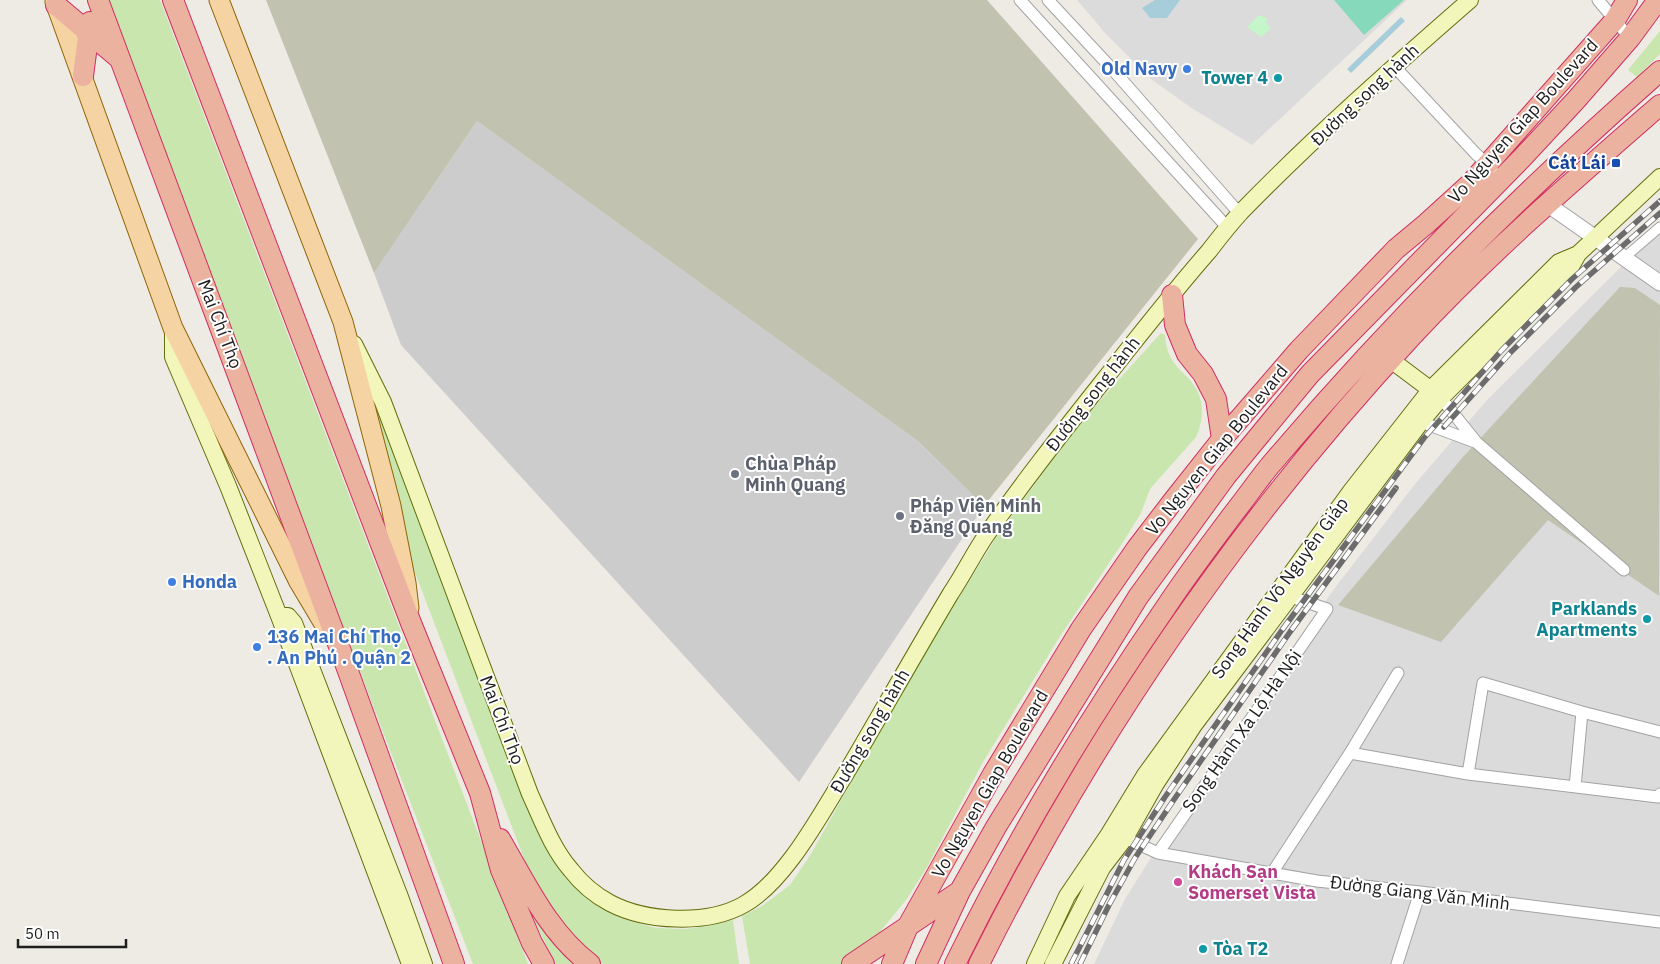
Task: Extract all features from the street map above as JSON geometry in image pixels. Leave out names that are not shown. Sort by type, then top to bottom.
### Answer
[{"type":"highway","points":[[83,76],[93,0]]},
{"type":"highway","name":"Mai Chí Thọ","points":[[98,0],[340,649],[454,964]]},
{"type":"highway","name":"Mai Chí Thọ","points":[[173,0],[411,623],[480,793],[486,814]]},
{"type":"highway","name":"Vo Nguyen Giap Boulevard","points":[[926,964],[960,891],[996,827],[1138,597],[1226,476],[1310,374],[1495,171],[1615,20],[1627,0]]},
{"type":"highway","name":"Vo Nguyen Giap Boulevard","points":[[892,964],[909,924],[993,774],[1087,620],[1137,548],[1222,439],[1299,350],[1396,249],[1470,184],[1495,171],[1576,100],[1630,38],[1658,0]]},
{"type":"highway","points":[[55,2],[121,60]]},
{"type":"highway","points":[[955,964],[982,909],[1041,803],[1118,676],[1189,573],[1266,470],[1347,378],[1446,272],[1618,108],[1660,71]]},
{"type":"highway","points":[[979,964],[1050,830],[1093,757],[1192,608],[1245,533],[1299,466],[1413,335],[1492,255],[1660,105]]},
{"type":"highway","points":[[1446,272],[1492,255],[1510,210]]},
{"type":"highway","points":[[1172,295],[1175,325],[1184,347],[1187,354],[1203,374],[1216,399],[1222,439]]},
{"type":"highway","points":[[993,774],[996,827]]},
{"type":"highway","points":[[486,814],[526,887],[553,927],[590,964]]},
{"type":"highway","points":[[486,814],[501,870],[532,943],[544,964]]},
{"type":"highway","points":[[852,964],[960,891]]},
{"type":"highway","points":[[986,964],[989,943]]},
{"type":"main road","name":"Mai Chí Thọ","points":[[219,0],[342,322],[391,506],[406,583],[411,623]]},
{"type":"main road","name":"Đường song hành","points":[[795,852],[821,814],[881,714],[923,638],[984,538],[1056,441],[1172,295],[1240,214],[1394,66],[1470,0]]},
{"type":"main road","name":"Mai Chí Thọ","points":[[55,2],[173,328],[299,582],[340,649]]},
{"type":"main road","name":"Song Hành Võ Nguyên Giáp","points":[[1035,964],[1067,896],[1117,836],[1155,785],[1194,724],[1285,594],[1436,393],[1569,270],[1578,254],[1594,237],[1660,177]]},
{"type":"main road","name":"Mai Chí Thọ","points":[[342,322],[383,402],[530,794],[556,850],[572,873],[593,892],[612,904],[635,912],[662,918],[692,918],[721,914],[742,906],[760,893],[778,876],[795,852]]},
{"type":"main road","name":"Mai Chí Thọ","points":[[173,328],[173,357],[228,486],[280,616],[410,964]]},
{"type":"main road","points":[[1391,360],[1436,393]]},
{"type":"main road","name":"Mai Chí Thọ","points":[[280,616],[288,616],[294,622],[424,964]]},
{"type":"main road","name":"Song Hành Võ Nguyên Giáp","points":[[1053,964],[1117,836]]},
{"type":"street","points":[[1020,0],[1228,228]]},
{"type":"street","points":[[1048,0],[1114,71],[1240,214]]},
{"type":"street","points":[[1598,0],[1630,38]]},
{"type":"street","points":[[1394,66],[1476,154],[1495,171]]},
{"type":"street","points":[[1547,204],[1660,283]]},
{"type":"street","points":[[1624,258],[1660,227]]},
{"type":"street","points":[[1436,393],[1476,442],[1624,570]]},
{"type":"street","points":[[1416,419],[1476,442]]},
{"type":"street","name":"Mai Chí Thọ","points":[[406,583],[513,861]]},
{"type":"street","name":"Song Hành Xa Lộ Hà Nội","points":[[1158,853],[1327,610],[1285,594]]},
{"type":"street","points":[[1272,873],[1350,753],[1398,673]]},
{"type":"street","points":[[1468,774],[1483,683],[1582,712],[1660,732]]},
{"type":"street","points":[[1575,787],[1582,712]]},
{"type":"street","points":[[1350,753],[1468,774],[1658,797],[1660,794]]},
{"type":"street","name":"Đường Giang Văn Minh","points":[[1117,836],[1158,853],[1317,881],[1660,922]]},
{"type":"street","points":[[1397,964],[1420,892]]},
{"type":"shaded area","points":[[266,0],[987,0],[1198,239],[984,506],[919,442],[477,121],[374,273]]},
{"type":"shaded area","points":[[1077,0],[1407,0],[1252,145],[1190,107],[1151,79],[1106,34]]},
{"type":"shaded area","name":"Chùa Pháp Minh Quang","points":[[477,121],[919,442],[984,506],[799,782],[401,345],[374,273]]},
{"type":"shaded area","points":[[1660,231],[1660,964],[1094,964],[1125,899],[1189,797],[1334,589],[1415,484],[1487,400],[1637,251]]},
{"type":"shaded area","points":[[1620,287],[1635,288],[1660,305],[1659,596],[1548,520],[1441,642],[1338,605],[1463,457]]},
{"type":"green space","points":[[106,0],[160,0],[528,964],[473,964],[383,732]]},
{"type":"green space","points":[[1334,0],[1404,0],[1364,35]]},
{"type":"green space","points":[[1259,15],[1267,18],[1266,23],[1271,28],[1261,37],[1247,27]]},
{"type":"green space","points":[[1660,31],[1660,54],[1637,77],[1628,70]]},
{"type":"green space","points":[[1161,333],[1165,335],[1171,359],[1193,384],[1200,397],[1202,417],[1196,437],[1150,489],[1141,513],[1059,638],[983,762],[926,869],[906,900],[874,939],[841,964],[750,964],[742,916],[762,906],[790,885],[811,854],[912,673],[996,538],[1076,427]]},
{"type":"green space","points":[[379,410],[544,839],[584,895],[606,910],[630,921],[656,928],[686,929],[733,920],[739,964],[603,964],[555,917],[528,869],[406,549],[375,413]]},
{"type":"green space","points":[[523,898],[578,964],[556,964]]},
{"type":"water","points":[[1155,0],[1180,0],[1167,18],[1150,18],[1142,8]]},
{"type":"water","points":[[1401,17],[1405,21],[1351,73],[1347,69]]},
{"type":"railway","points":[[1071,964],[1124,860],[1165,797],[1282,630],[1424,438],[1501,351],[1572,279],[1660,201]]},
{"type":"railway","points":[[1444,427],[1510,353],[1576,287],[1660,213]]},
{"type":"railway","points":[[1080,964],[1135,858],[1290,632],[1396,488]]},
{"type":"place","name":"Old Navy","points":[[1187,69]]},
{"type":"place","name":"Tower 4","points":[[1278,78]]},
{"type":"place","name":"Cát Lái","points":[[1616,163]]},
{"type":"place","name":"Chùa Pháp Minh Quang","points":[[735,474]]},
{"type":"place","name":"Pháp Viện Minh Đăng Quang","points":[[900,516]]},
{"type":"place","name":"Honda","points":[[172,582]]},
{"type":"place","name":"Parklands Apartments","points":[[1647,619]]},
{"type":"place","name":"136 Mai Chí Thọ . An Phú . Quận 2","points":[[257,647]]},
{"type":"place","name":"Khách Sạn Somerset Vista","points":[[1178,882]]},
{"type":"place","name":"Tòa T2","points":[[1203,949]]}]
